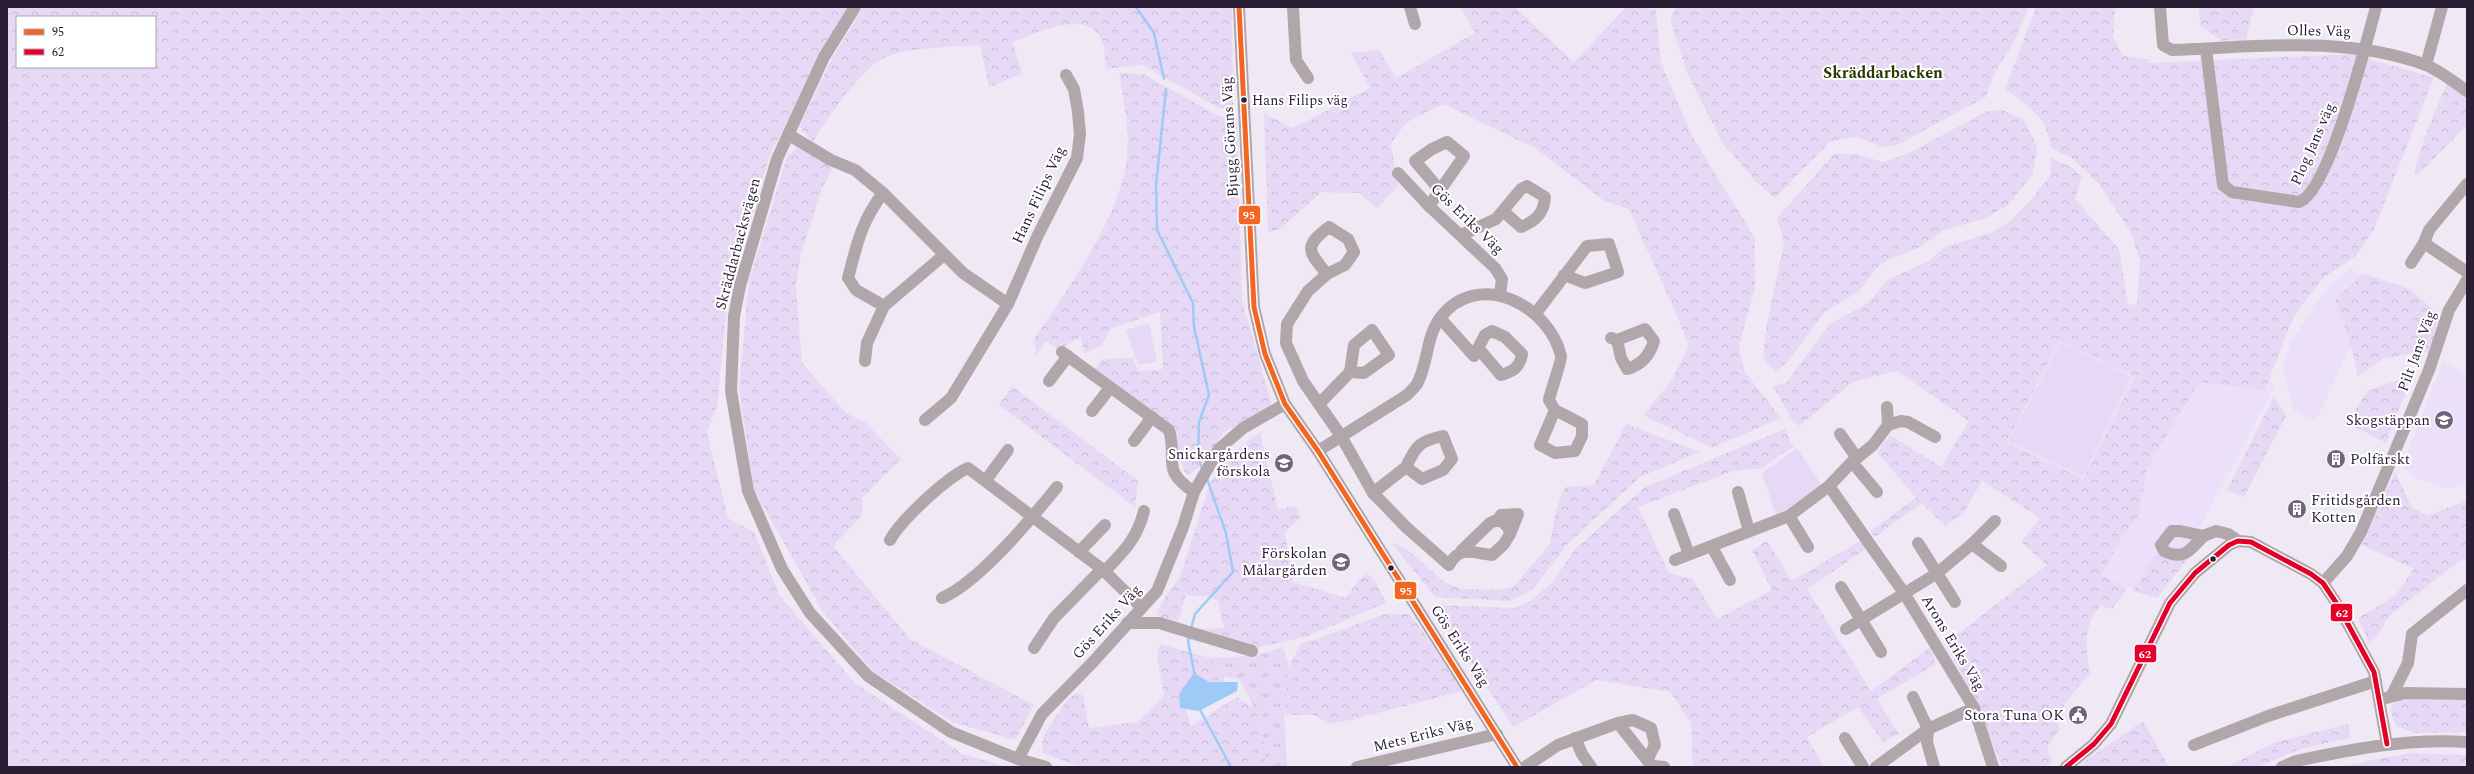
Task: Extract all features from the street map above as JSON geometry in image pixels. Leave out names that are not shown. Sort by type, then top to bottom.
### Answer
[{"type":"street","name":"Skräddarbacksvägen","points":[[855,7],[824,57],[777,159],[740,286],[734,316],[731,390],[748,491],[782,569],[810,613],[868,676],[951,732],[1018,759],[1046,767]]},
{"type":"street","name":"Bjugg Görans Väg","points":[[1239,7],[1254,308],[1265,354],[1285,404]]},
{"type":"street","points":[[1293,7],[1296,60],[1308,78]]},
{"type":"street","points":[[1410,7],[1415,24]]},
{"type":"street","name":"Olles Väg","points":[[2160,7],[2163,45],[2172,50],[2310,46],[2365,48],[2426,65],[2467,91]]},
{"type":"street","name":"Plog Jans väg","points":[[2206,49],[2223,185],[2232,192],[2296,202],[2307,198],[2330,153],[2349,105],[2376,7]]},
{"type":"street","points":[[2426,65],[2442,7]]},
{"type":"street","name":"Hans Filips Väg","points":[[925,420],[951,398],[1008,304],[1038,235],[1077,158],[1080,134],[1078,112],[1074,88],[1066,75]]},
{"type":"street","points":[[789,135],[831,160],[855,170],[883,193],[963,273],[1008,304]]},
{"type":"street","name":"Gös Eriks Väg","points":[[1398,173],[1429,206],[1495,268],[1502,280],[1500,294]]},
{"type":"street","points":[[2411,263],[2424,243],[2429,230],[2467,184]]},
{"type":"street","name":"Gös Eriks Väg","points":[[1429,206],[1439,189]]},
{"type":"street","points":[[883,193],[869,211],[862,226],[848,278],[856,290],[884,306]]},
{"type":"street","name":"Gös Eriks Väg","points":[[1461,235],[1496,219],[1504,212]]},
{"type":"street","points":[[2424,243],[2467,272]]},
{"type":"street","points":[[865,360],[867,343],[884,306],[944,255]]},
{"type":"street","points":[[1327,274],[1308,291],[1293,312],[1287,324],[1286,343],[1303,381],[1341,436],[1374,493],[1407,528],[1449,565],[1454,555],[1461,551],[1490,523],[1499,519],[1508,527],[1510,534],[1504,544],[1492,555],[1461,551]]},
{"type":"street","points":[[1536,313],[1564,275]]},
{"type":"street","name":"Pilt Jans Väg","points":[[2323,583],[2351,550],[2360,532],[2429,370],[2449,310],[2467,280]]},
{"type":"street","points":[[1285,404],[1318,451],[1384,411],[1407,395],[1417,384],[1429,344],[1440,318],[1461,299],[1483,293],[1500,294],[1536,313],[1555,339],[1562,358],[1549,400],[1555,410]]},
{"type":"street","points":[[1440,318],[1474,356],[1478,348]]},
{"type":"street","points":[[1049,381],[1065,354],[1169,430],[1173,473],[1182,484],[1194,492]]},
{"type":"street","points":[[1319,404],[1350,372]]},
{"type":"street","points":[[1092,411],[1110,388]]},
{"type":"street","name":"Gös Eriks Väg","points":[[1018,759],[1042,714],[1157,591],[1167,568],[1194,492],[1219,449],[1243,428],[1285,404]]},
{"type":"street","points":[[1887,407],[1888,425]]},
{"type":"street","points":[[1134,441],[1152,417]]},
{"type":"street","points":[[1675,560],[1789,516],[1829,486],[1855,460],[1873,445],[1888,425],[1901,421],[1908,422],[1935,437]]},
{"type":"street","points":[[1840,434],[1855,460],[1877,492]]},
{"type":"street","points":[[986,480],[1008,450]]},
{"type":"street","name":"Gös Eriks Väg","points":[[1318,451],[1497,734]]},
{"type":"street","points":[[1374,493],[1406,467]]},
{"type":"street","points":[[890,540],[897,529],[958,473],[968,468],[1034,516],[1103,570],[1141,607]]},
{"type":"street","name":"Arons Eriks Väg","points":[[1829,486],[1904,594],[1974,708],[1993,767]]},
{"type":"street","points":[[942,598],[956,592],[1034,516],[1057,487]]},
{"type":"street","points":[[1738,492],[1749,531]]},
{"type":"street","points":[[1034,648],[1054,618],[1131,544],[1140,525],[1144,511]]},
{"type":"street","points":[[1674,514],[1689,554]]},
{"type":"street","points":[[1789,516],[1808,547]]},
{"type":"street","name":"Arons Eriks Väg","points":[[1846,629],[1936,574],[1972,544],[1996,521]]},
{"type":"street","points":[[1080,552],[1105,525]]},
{"type":"street","points":[[2204,536],[2216,531],[2228,534],[2238,541],[2251,542],[2311,574],[2323,583],[2337,604],[2374,672],[2388,744]]},
{"type":"street","points":[[2066,767],[2094,744],[2111,724],[2170,603],[2195,573],[2218,553],[2238,541]]},
{"type":"street","name":"Arons Eriks Väg","points":[[1918,543],[1936,574],[1955,602]]},
{"type":"street","points":[[1972,544],[2001,566]]},
{"type":"street","points":[[1712,546],[1730,580]]},
{"type":"street","points":[[1841,587],[1882,652]]},
{"type":"street","points":[[2392,695],[2408,663],[2412,634],[2467,590]]},
{"type":"street","points":[[1127,623],[1158,623],[1252,650]]},
{"type":"street","points":[[2194,745],[2268,716],[2376,681]]},
{"type":"street","points":[[2380,701],[2392,695],[2405,693],[2467,694]]},
{"type":"street","points":[[1913,697],[1928,729],[1927,742],[1934,767]]},
{"type":"street","name":"Arons Eriks Väg","points":[[1876,767],[1928,729],[1974,708]]},
{"type":"street","points":[[1524,767],[1558,745],[1618,723],[1633,720],[1651,728],[1655,745],[1647,760]]},
{"type":"street","points":[[1618,723],[1653,766],[1664,767]]},
{"type":"street","name":"Mets Eriks Väg","points":[[1357,767],[1497,734],[1517,767]]},
{"type":"street","points":[[1575,738],[1582,754],[1591,767]]},
{"type":"street","points":[[1845,738],[1863,767]]},
{"type":"street","points":[[2282,767],[2296,761],[2388,744],[2436,740],[2467,742]]},
{"type":"shaded area","points":[[2351,268],[2357,273],[2406,287],[2347,353],[2316,421],[2294,411],[2283,369],[2291,342],[2317,301],[2333,283]]},
{"type":"shaded area","points":[[2060,340],[2269,373],[2274,388],[2199,529],[2186,561],[2140,590],[2100,581],[2006,443]]},
{"type":"shaded area","name":"Skogstäppan","points":[[2443,362],[2467,374],[2467,483],[2448,489],[2416,478],[2402,466]]},
{"type":"green space","points":[[7,7],[849,7],[770,154],[727,304],[717,407],[707,432],[728,518],[754,532],[780,596],[855,683],[963,754],[1007,767],[7,767]]},
{"type":"green space","points":[[863,7],[1232,7],[1233,108],[1219,108],[1142,65],[1106,69],[1104,49],[1101,38],[1094,29],[1084,25],[1072,24],[1046,29],[1013,42],[1022,74],[989,87],[980,45],[914,50],[901,52],[880,60],[861,77],[834,109],[813,142],[799,127],[832,59]]},
{"type":"green space","points":[[1460,7],[1515,7],[1574,62],[1626,7],[1656,9],[1661,63],[1692,136],[1755,238],[1755,288],[1739,346],[1744,371],[1781,418],[1712,448],[1643,415],[1672,380],[1689,346],[1630,210],[1603,200],[1535,148],[1443,104],[1406,123],[1391,143],[1398,186],[1377,208],[1359,193],[1322,192],[1280,229],[1268,232],[1264,113],[1293,128],[1370,88],[1351,53],[1379,50],[1396,78],[1475,33]]},
{"type":"green space","points":[[1678,7],[2029,7],[2013,44],[1995,72],[1986,97],[1897,145],[1883,147],[1856,137],[1831,141],[1775,198],[1756,182],[1722,142],[1687,73],[1670,20],[1675,9]]},
{"type":"green space","points":[[2036,7],[2115,7],[2113,37],[2123,56],[2151,60],[2147,63],[2353,54],[2434,78],[2374,229],[2356,256],[2322,279],[2293,318],[2265,390],[2199,382],[2147,468],[2139,515],[2124,533],[2101,575],[2127,589],[2112,609],[2101,606],[2091,621],[2087,638],[2087,655],[2090,673],[2057,714],[2059,730],[2047,747],[2052,763],[2043,767],[2002,767],[1975,698],[1945,644],[2047,565],[2021,542],[2040,518],[1982,481],[1963,514],[1945,526],[1922,503],[1875,537],[1870,531],[1916,498],[1877,452],[1890,435],[1941,467],[1969,421],[1897,371],[1853,382],[1799,426],[1790,417],[1773,386],[1786,383],[1829,325],[1869,302],[1887,280],[1929,261],[1945,247],[1993,232],[2009,222],[2031,200],[2050,176],[2051,158],[2071,167],[2082,176],[2075,199],[2119,249],[2128,304],[2137,305],[2140,261],[2130,231],[2099,184],[2073,159],[2051,148],[2046,129],[2036,114],[2005,89]],"holes":[[[2060,340],[2135,377],[2083,479],[2006,443]]]},
{"type":"green space","points":[[2199,7],[2254,7],[2246,39],[2223,41],[2200,26]]},
{"type":"green space","points":[[1119,72],[1145,75],[1217,115],[1237,121],[1242,301],[1272,405],[1224,432],[1199,468],[1188,475],[1184,471],[1172,429],[1094,371],[1102,359],[1133,358],[1138,371],[1163,369],[1160,312],[1110,329],[1102,345],[1084,354],[1081,337],[1058,350],[1046,341],[1036,355],[1034,339],[1091,252],[1115,203],[1123,179],[1127,156],[1128,135]]},
{"type":"green space","points":[[2447,83],[2467,97],[2467,125],[2418,175],[2414,173],[2425,136]]},
{"type":"green space","points":[[2002,110],[2024,120],[2037,145],[2033,174],[2008,205],[1984,219],[1944,230],[1921,247],[1888,260],[1877,268],[1858,292],[1825,312],[1787,362],[1775,372],[1763,357],[1766,328],[1784,243],[1777,218],[1834,154],[1857,154],[1883,162],[1909,153],[1987,111]]},
{"type":"green space","points":[[797,147],[833,168],[822,188],[801,254],[796,285],[802,363],[846,413],[865,422],[901,459],[863,497],[862,516],[833,546],[910,639],[1034,705],[1015,740],[952,722],[871,670],[822,610],[754,490],[739,389],[749,281],[787,157]]},
{"type":"green space","points":[[2364,274],[2411,290],[2439,315],[2430,351],[2384,358],[2358,376],[2350,342],[2335,299]]},
{"type":"green space","points":[[1149,323],[1157,362],[1138,365],[1126,330]]},
{"type":"green space","points":[[2061,342],[2130,377],[2083,476],[2009,441]]},
{"type":"green space","points":[[2412,376],[2386,443],[2347,423],[2368,390]]},
{"type":"green space","points":[[1012,386],[1138,481],[1135,507],[999,405]]},
{"type":"green space","points":[[2274,396],[2286,416],[2244,497],[2227,490]]},
{"type":"green space","points":[[1626,424],[1700,452],[1640,477],[1568,544],[1533,589],[1511,601],[1435,597],[1391,542],[1406,548],[1444,582],[1462,589],[1499,590],[1513,587],[1550,544],[1556,510],[1565,487],[1594,485]]},
{"type":"green space","points":[[1785,429],[1793,447],[1762,468],[1733,471],[1638,507],[1669,573],[1693,579],[1717,619],[1772,590],[1752,550],[1767,541],[1792,581],[1860,541],[1866,549],[1807,589],[1871,691],[1932,646],[1935,664],[1877,699],[1899,734],[1883,742],[1858,707],[1807,737],[1824,767],[1693,767],[1691,723],[1670,692],[1597,680],[1513,727],[1434,605],[1516,608],[1533,599],[1553,581],[1576,548],[1645,487]]},
{"type":"green space","points":[[1260,432],[1278,510],[1295,506],[1301,517],[1285,532],[1293,582],[1346,598],[1360,578],[1368,574],[1375,580],[1386,603],[1305,637],[1241,651],[1190,640],[1194,629],[1224,628],[1218,601],[1206,596],[1186,595],[1178,621],[1163,620],[1157,614],[1162,602],[1179,579],[1211,481],[1233,453]]},
{"type":"green space","points":[[1797,448],[1823,487],[1792,508],[1776,515],[1762,473]]},
{"type":"green space","points":[[2395,472],[2412,508],[2428,515],[2467,501],[2467,559],[2458,562],[2388,617],[2381,630],[2370,644],[2358,618],[2395,596],[2414,569],[2362,545]]},
{"type":"green space","points":[[2155,555],[2186,561],[2157,598],[2133,591]]},
{"type":"green space","points":[[1384,614],[1409,614],[1423,631],[1462,691],[1351,720],[1328,724],[1315,715],[1284,715],[1289,667],[1301,643],[1317,639]]},
{"type":"green space","points":[[1160,644],[1210,658],[1224,676],[1224,685],[1183,699],[1191,726],[1237,697],[1256,710],[1265,747],[1266,767],[1080,767],[1042,753],[1043,736],[1068,699],[1078,692],[1083,696],[1089,728],[1138,722],[1164,696],[1157,656]]},
{"type":"green space","points":[[1283,647],[1289,667],[1284,715],[1287,767],[1266,767],[1259,722],[1246,691],[1240,680],[1224,676],[1210,658],[1254,656]]},
{"type":"green space","points":[[2400,695],[2467,697],[2467,732],[2416,733],[2396,726],[2390,709]]},
{"type":"green space","points":[[2143,721],[2169,767],[2076,767]]},
{"type":"green space","points":[[2348,724],[2351,738],[2303,748],[2258,767],[2227,767],[2273,743]]},
{"type":"green space","points":[[2408,753],[2467,755],[2467,767],[2339,767]]},
{"type":"water","points":[[1194,673],[1209,682],[1238,682],[1237,691],[1199,711],[1180,708],[1179,694]]},
{"type":"waterway","points":[[1136,7],[1154,33],[1164,79]]},
{"type":"waterway","points":[[1166,89],[1156,185],[1157,230],[1193,303],[1194,327],[1209,395],[1199,422],[1198,457],[1202,468]]},
{"type":"waterway","points":[[1191,629],[1195,614],[1233,572],[1226,533],[1207,479]]},
{"type":"waterway","points":[[1190,635],[1188,641],[1195,676]]},
{"type":"waterway","points":[[1199,708],[1231,767]]},
{"type":"transit line","name":"95","points":[[1239,7],[1254,307],[1265,354],[1285,404],[1318,451],[1517,767]]},
{"type":"transit line","name":"62","points":[[2066,767],[2094,744],[2111,724],[2170,603],[2195,573],[2229,545],[2238,541],[2251,542],[2311,574],[2323,583],[2337,604],[2374,672],[2387,744]]},
{"type":"place","name":"Hans Filips väg","points":[[1244,100]]},
{"type":"place","name":"Skogstäppan","points":[[2444,420]]},
{"type":"place","name":"Polfärskt","points":[[2336,459]]},
{"type":"place","name":"Snickargårdens förskola","points":[[1284,463]]},
{"type":"place","name":"Fritidsgården Kotten","points":[[2297,509]]},
{"type":"place","name":"Förskolan Målargården","points":[[1341,562]]},
{"type":"place","name":"Stora Tuna OK","points":[[2078,715]]},
{"type":"district","name":"Skräddarbacken","points":[[1883,73]]}]
